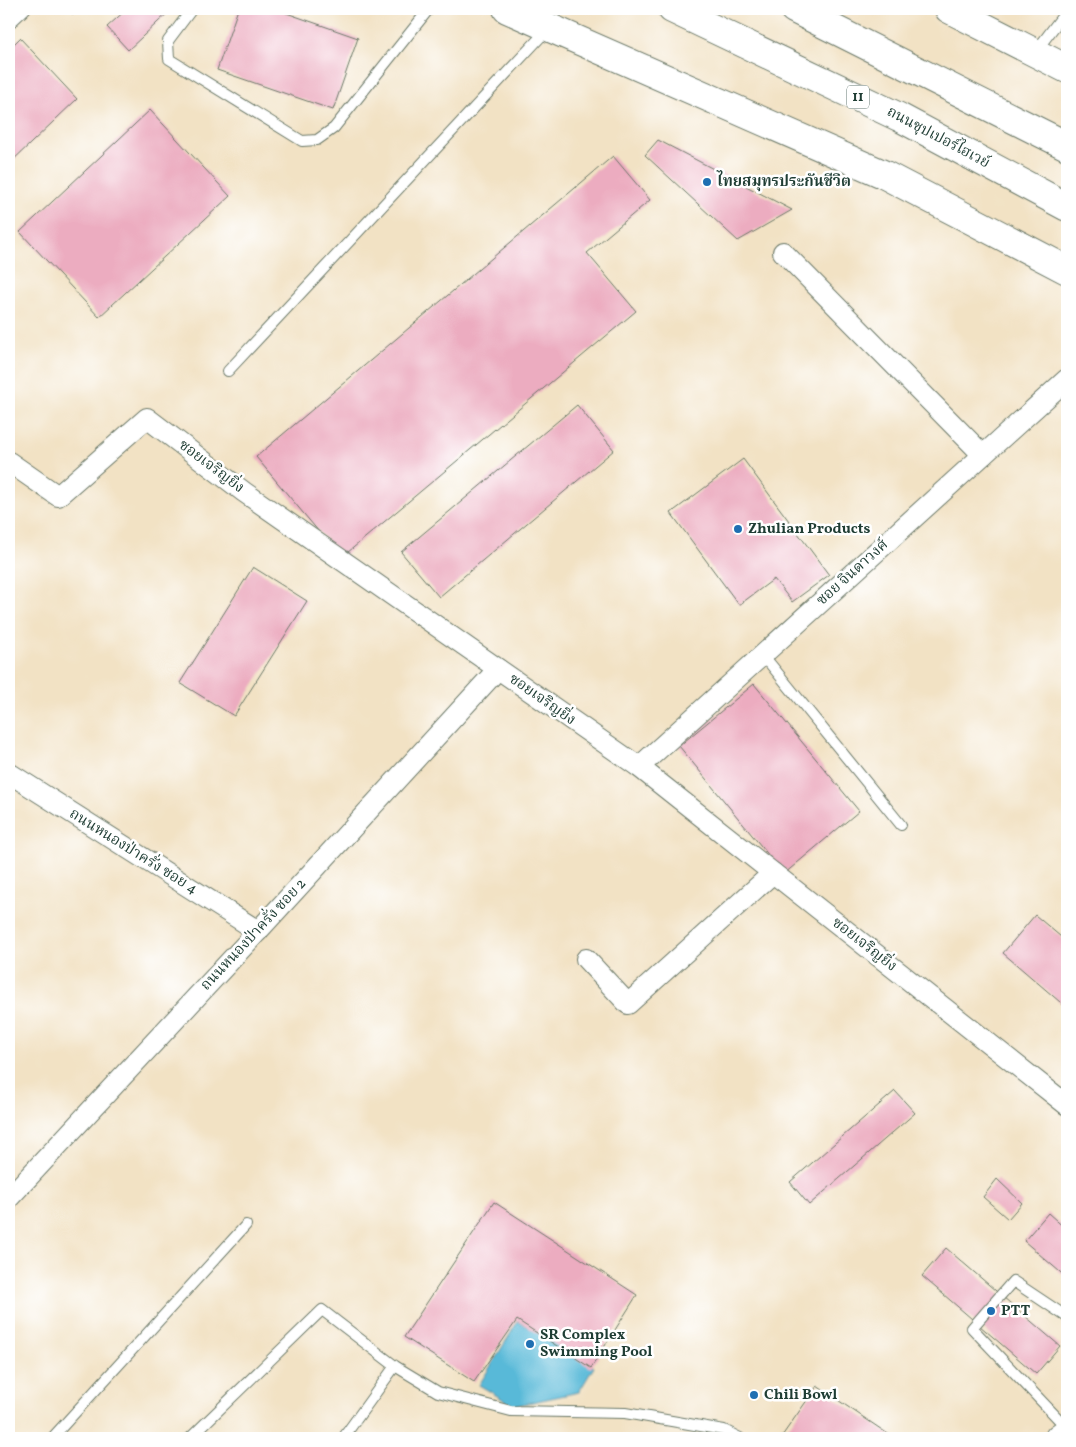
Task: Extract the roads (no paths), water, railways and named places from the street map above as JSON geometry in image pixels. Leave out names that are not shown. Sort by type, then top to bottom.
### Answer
[{"type":"main road","points":[[507,9],[883,174],[1067,270]]},
{"type":"main road","name":"ถนนซุปเปอร์ไฮเวย์","points":[[672,9],[899,117],[1067,207]]},
{"type":"main road","points":[[794,9],[1067,146]]},
{"type":"main road","points":[[949,9],[1067,68]]},
{"type":"main road","points":[[1059,1438],[1067,1430]]},
{"type":"street","points":[[783,252],[983,455]]},
{"type":"street","name":"ซอย จินดาวงศ์","points":[[639,767],[1067,379]]},
{"type":"street","name":"ซอยเจริญยิ่ง","points":[[9,462],[58,496],[147,418],[244,492],[639,767],[1067,1105]]},
{"type":"street","name":"ถนนหนองป่าครั่ง ซอย 2","points":[[9,1198],[258,931],[498,669]]},
{"type":"street","name":"ถนนหนองป่าครั่ง ซอย 4","points":[[9,773],[258,931]]},
{"type":"street","points":[[586,959],[628,1004],[773,873]]},
{"type":"lane","points":[[9,24],[25,9]]},
{"type":"lane","points":[[192,9],[168,41],[169,59],[302,141],[317,140],[334,128],[429,9]]},
{"type":"lane","points":[[1036,52],[1067,10]]},
{"type":"lane","points":[[228,371],[550,27]]},
{"type":"lane","points":[[763,655],[902,825]]},
{"type":"lane","points":[[52,1438],[246,1225]]},
{"type":"lane","points":[[1067,1317],[1013,1281],[972,1328],[1067,1430]]},
{"type":"lane","points":[[190,1438],[322,1310],[395,1366],[438,1392],[511,1411],[625,1413],[724,1430],[740,1438]]},
{"type":"lane","points":[[343,1438],[395,1366]]},
{"type":"water","name":"SR Complex Swimming Pool","points":[[518,1321],[594,1367],[579,1392],[514,1406],[479,1385]]},
{"type":"place","name":"ไทยสมุทรประกันชีวิต","points":[[707,182]]},
{"type":"place","name":"Zhulian Products","points":[[738,529]]},
{"type":"place","name":"PTT","points":[[991,1311]]},
{"type":"place","name":"SR Complex Swimming Pool","points":[[530,1344]]},
{"type":"place","name":"Chili Bowl","points":[[754,1395]]}]
